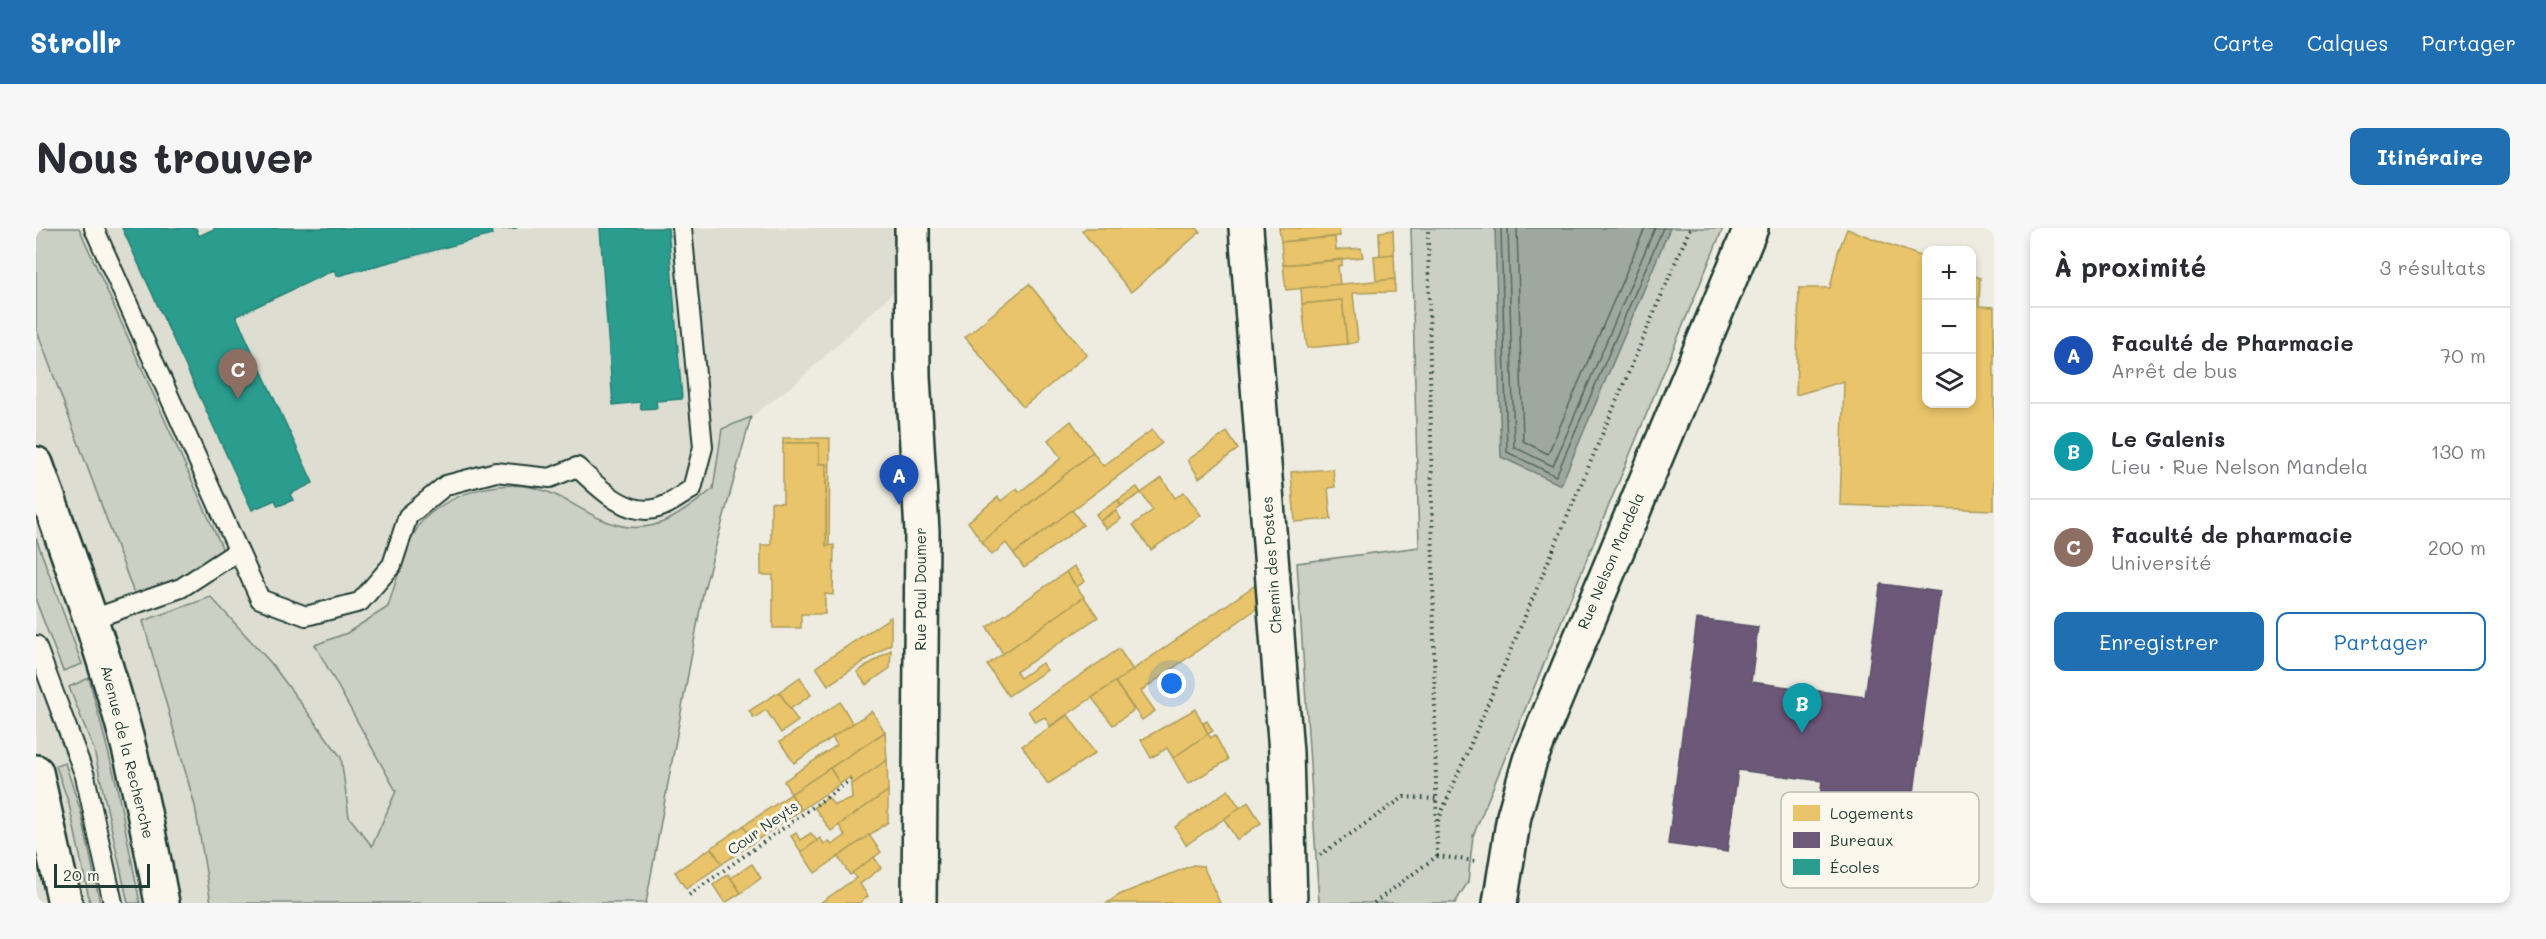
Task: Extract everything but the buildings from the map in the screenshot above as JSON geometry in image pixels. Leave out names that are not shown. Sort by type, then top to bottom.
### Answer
[{"type":"street","name":"Rue Paul Doumer","points":[[912,228],[913,376],[922,532],[919,903]]},
{"type":"street","name":"Chemin des Postes","points":[[1246,228],[1286,753],[1290,903]]},
{"type":"street","name":"Rue Nelson Mandela","points":[[1500,903],[1514,816],[1530,760],[1750,228]]},
{"type":"street","name":"Avenue de la Recherche","points":[[36,464],[89,611],[132,759],[162,903]]},
{"type":"street","points":[[36,772],[65,903]]},
{"type":"lane","points":[[94,228],[260,599],[306,616],[360,602],[392,566],[408,516],[446,485],[496,472],[550,478],[577,467],[604,493],[629,507],[657,509],[692,489],[703,447],[681,228]]},
{"type":"lane","points":[[89,611],[181,588],[237,551]]},
{"type":"lane","points":[[36,645],[85,776],[113,903]]},
{"type":"path","points":[[1374,903],[1437,856],[1428,228]]},
{"type":"path","points":[[1437,823],[1690,228]]},
{"type":"path","name":"Cour Neyts","points":[[689,895],[850,780]]},
{"type":"path","points":[[1316,858],[1404,797],[1437,798]]},
{"type":"shaded area","points":[[36,228],[912,228],[911,276],[797,382],[751,417],[703,593],[646,903],[36,903]]},
{"type":"shaded area","points":[[36,228],[79,228],[223,550],[178,583],[135,596],[36,328]]},
{"type":"shaded area","points":[[1411,228],[1723,228],[1473,836],[1468,882],[1455,903],[1319,903],[1297,563],[1419,547]]},
{"type":"shaded area","points":[[751,417],[703,593],[646,903],[211,903],[195,806],[143,621],[211,597],[271,663],[341,757],[349,817],[372,846],[396,791],[315,645],[347,633],[388,607],[408,547],[424,519],[451,500],[467,493],[517,485],[548,492],[596,517],[617,525],[652,526],[674,517],[713,489],[722,429]]},
{"type":"shaded area","points":[[36,538],[82,664],[63,671],[36,601]]},
{"type":"shaded area","points":[[89,678],[116,782],[140,903],[128,903],[94,750],[69,687]]},
{"type":"shaded area","points":[[65,763],[81,812],[100,903],[90,903],[69,804],[56,766]]},
{"type":"water","points":[[1495,228],[1670,228],[1561,485],[1501,457]]},
{"type":"place","name":"Faculté de pharmacie","points":[[238,399]]},
{"type":"place","name":"Faculté de Pharmacie","points":[[899,505]]},
{"type":"place","name":"Le Galenis","points":[[1802,733]]}]
